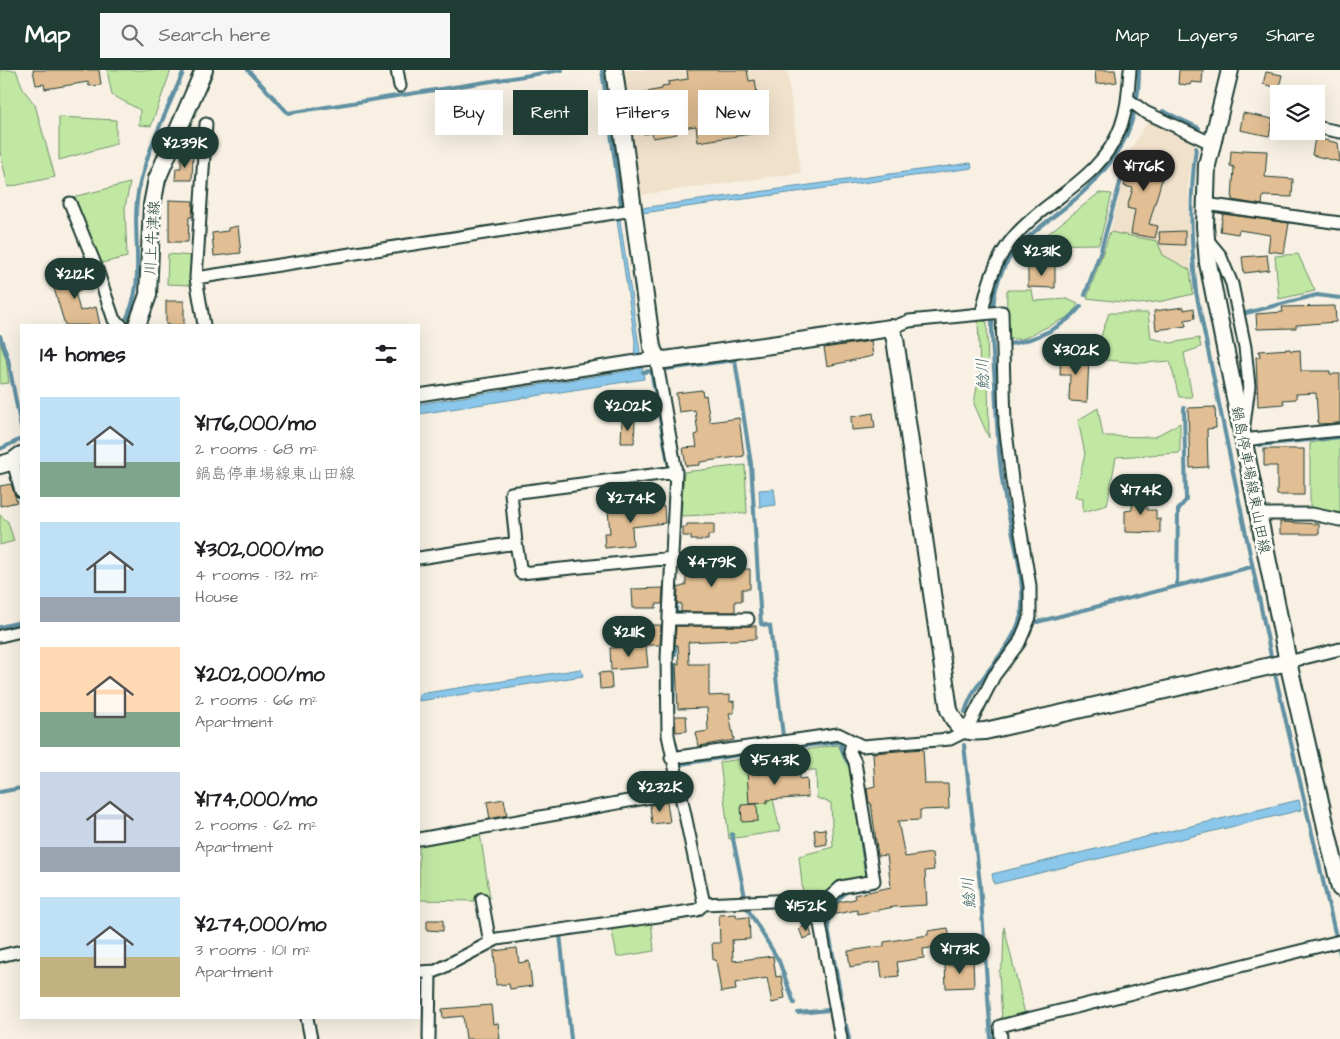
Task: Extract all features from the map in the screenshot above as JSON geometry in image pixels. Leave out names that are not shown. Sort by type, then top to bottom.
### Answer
[{"type":"street","name":"川上牛津線","points":[[137,324],[148,295],[152,205],[157,179],[204,70]]},
{"type":"street","points":[[397,70],[400,86]]},
{"type":"street","points":[[614,70],[652,347],[644,360],[676,472],[670,619],[668,735],[678,792],[704,904]]},
{"type":"street","points":[[982,313],[989,279],[996,262],[1010,241],[1088,174],[1100,161],[1120,128],[1129,100],[1130,70]]},
{"type":"street","name":"鍋島停車場線東山田線","points":[[1230,70],[1211,143],[1205,204],[1206,238],[1213,296],[1288,662],[1340,888]]},
{"type":"street","points":[[1129,100],[1145,112],[1211,143]]},
{"type":"street","points":[[204,324],[196,278],[206,124]]},
{"type":"street","points":[[1325,129],[1340,132]]},
{"type":"street","points":[[70,203],[118,323]]},
{"type":"street","points":[[1205,204],[1340,223]]},
{"type":"street","points":[[196,278],[632,210]]},
{"type":"street","points":[[420,395],[644,360],[665,360],[891,328],[909,321],[1002,312],[1005,424],[1012,480],[1030,586],[1030,617],[1019,643],[994,676],[966,731],[950,739],[862,746],[838,734],[671,758]]},
{"type":"street","points":[[891,328],[895,338],[949,710],[956,726],[966,731],[985,731],[1340,649]]},
{"type":"street","points":[[1242,440],[1340,430]]},
{"type":"street","points":[[11,460],[20,488]]},
{"type":"street","points":[[673,558],[521,573],[511,493],[676,472]]},
{"type":"street","points":[[1257,514],[1312,514],[1340,520]]},
{"type":"street","points":[[420,558],[516,543]]},
{"type":"street","points":[[670,619],[748,619]]},
{"type":"street","points":[[0,636],[20,631]]},
{"type":"street","points":[[814,912],[841,888],[874,881],[855,762],[850,752],[852,741]]},
{"type":"street","points":[[420,839],[678,792]]},
{"type":"street","points":[[482,899],[490,943]]},
{"type":"street","points":[[429,1039],[424,972],[497,939],[696,910],[704,904],[794,900],[808,906],[814,912],[820,924],[841,1039]]},
{"type":"street","points":[[1001,1039],[1000,1026],[1336,942]]},
{"type":"street","points":[[0,956],[20,951]]},
{"type":"street","points":[[307,1019],[311,1039]]},
{"type":"shaded area","points":[[622,70],[787,70],[801,173],[639,195],[631,135],[688,135],[688,90],[625,90]]},
{"type":"shaded area","points":[[1149,119],[1195,141],[1188,182],[1190,270],[1163,255],[1110,232],[1131,149]]},
{"type":"green space","points":[[0,70],[16,70],[23,89],[35,105],[55,177],[8,187],[0,152]]},
{"type":"green space","points":[[107,70],[171,70],[151,126],[139,125],[140,110],[112,95]]},
{"type":"green space","points":[[59,117],[116,120],[116,144],[59,160]]},
{"type":"green space","points":[[130,183],[125,207],[127,257],[98,264],[73,197]]},
{"type":"green space","points":[[1099,193],[1112,194],[1099,244],[1034,245]]},
{"type":"green space","points":[[1110,232],[1157,241],[1163,255],[1190,270],[1193,294],[1139,304],[1087,298]]},
{"type":"green space","points":[[168,254],[193,256],[191,285],[167,284]]},
{"type":"green space","points":[[1298,254],[1315,291],[1279,299],[1275,256]]},
{"type":"green space","points":[[1007,290],[1032,290],[1034,301],[1067,299],[1078,304],[1072,315],[1022,339],[1006,339]]},
{"type":"green space","points":[[1109,313],[1148,313],[1151,338],[1171,343],[1199,338],[1201,347],[1184,353],[1192,397],[1179,397],[1170,361],[1142,363],[1093,359]]},
{"type":"green space","points":[[978,320],[987,322],[989,438],[974,404],[980,370]]},
{"type":"green space","points":[[0,342],[6,359],[9,383],[0,384]]},
{"type":"green space","points":[[1098,408],[1103,436],[1154,437],[1180,423],[1180,453],[1116,457],[1107,505],[1083,512],[1083,498],[1075,497],[1085,454],[1078,420]]},
{"type":"green space","points":[[1340,438],[1340,515],[1310,508],[1310,443]]},
{"type":"green space","points":[[745,465],[747,513],[681,516],[684,472]]},
{"type":"green space","points":[[0,515],[8,522],[14,541],[0,545]]},
{"type":"green space","points":[[838,745],[850,768],[865,877],[840,883],[813,902],[803,894],[799,856],[833,847],[831,803],[817,798],[816,770],[776,771],[772,794],[780,831],[729,839],[720,762]]},
{"type":"green space","points":[[480,833],[490,898],[476,901],[420,900],[420,843]]},
{"type":"green space","points":[[651,921],[654,951],[617,957],[611,926]]},
{"type":"green space","points":[[1004,927],[1025,1014],[1002,1020],[999,972],[1003,962]]},
{"type":"water","points":[[971,163],[972,168],[642,213],[641,208]]},
{"type":"water","points":[[617,220],[620,220],[644,379],[420,414],[420,404],[634,370],[635,341]]},
{"type":"water","points":[[774,489],[776,505],[760,507],[759,490]]},
{"type":"water","points":[[581,669],[583,676],[420,701],[420,694]]},
{"type":"water","points":[[1299,800],[1301,810],[994,884],[992,874]]},
{"type":"building","points":[[33,70],[99,70],[101,85],[89,86],[88,82],[45,89],[44,84],[36,85]]},
{"type":"building","points":[[687,70],[747,70],[749,81],[755,80],[756,90],[698,90],[698,135],[744,135],[698,142],[696,126],[688,127],[688,90],[657,90],[662,89],[662,86],[669,85],[668,82],[688,79]]},
{"type":"building","points":[[1095,70],[1115,70],[1117,82],[1096,84]]},
{"type":"building","points":[[1179,70],[1203,70],[1202,83],[1178,84]]},
{"type":"building","points":[[1266,72],[1282,75],[1280,85],[1263,84]]},
{"type":"building","points":[[1243,113],[1270,118],[1269,136],[1240,130]]},
{"type":"building","points":[[652,135],[671,135],[653,138]]},
{"type":"building","points":[[1315,140],[1338,143],[1340,162],[1312,155]]},
{"type":"building","points":[[1242,150],[1267,151],[1265,177],[1293,179],[1292,197],[1263,196],[1262,205],[1232,200],[1234,167],[1230,166],[1231,151],[1242,152]]},
{"type":"building","points":[[1133,153],[1167,162],[1149,224],[1158,226],[1155,238],[1131,234],[1135,210],[1127,208],[1133,188],[1124,186]]},
{"type":"building","points":[[181,155],[193,155],[192,180],[175,180],[176,168],[181,168]]},
{"type":"building","points":[[169,200],[193,201],[192,217],[189,217],[188,242],[169,242]]},
{"type":"building","points":[[1223,214],[1289,223],[1284,253],[1268,251],[1270,235],[1239,230],[1238,234],[1220,231]]},
{"type":"building","points":[[238,226],[241,253],[214,256],[212,233],[228,231],[228,228]]},
{"type":"building","points":[[1185,231],[1185,245],[1160,244],[1159,232]]},
{"type":"building","points":[[1267,255],[1269,270],[1244,273],[1242,257]]},
{"type":"building","points":[[1028,266],[1055,266],[1055,288],[1028,287]]},
{"type":"building","points":[[88,270],[94,286],[75,292],[80,311],[96,307],[100,324],[65,324],[52,282]]},
{"type":"building","points":[[166,301],[184,301],[184,324],[166,324]]},
{"type":"building","points":[[1335,306],[1336,322],[1296,325],[1296,328],[1257,329],[1256,314],[1283,312],[1282,307]]},
{"type":"building","points":[[1184,307],[1184,310],[1194,308],[1195,318],[1185,320],[1186,326],[1156,330],[1154,311]]},
{"type":"building","points":[[871,341],[873,356],[827,366],[824,348]]},
{"type":"building","points":[[1290,349],[1291,351],[1300,350],[1301,371],[1330,371],[1330,374],[1340,374],[1340,423],[1318,424],[1316,393],[1296,394],[1296,399],[1283,400],[1284,404],[1258,406],[1256,357],[1260,357],[1259,351]]},
{"type":"building","points":[[1061,352],[1073,353],[1072,358],[1089,358],[1087,402],[1069,401],[1070,375],[1060,375]]},
{"type":"building","points":[[702,390],[703,396],[706,395],[710,422],[739,418],[744,456],[700,462],[700,465],[686,466],[683,448],[697,447],[695,435],[698,434],[695,410],[679,412],[676,393]]},
{"type":"building","points":[[653,394],[656,414],[633,417],[631,401],[639,399],[639,396]]},
{"type":"building","points":[[1215,407],[1216,428],[1207,429],[1208,467],[1190,468],[1188,408]]},
{"type":"building","points":[[873,413],[875,428],[852,430],[851,417]]},
{"type":"building","points":[[622,420],[635,421],[634,443],[621,443]]},
{"type":"building","points":[[1264,449],[1304,449],[1304,495],[1277,495],[1277,466],[1264,466]]},
{"type":"building","points":[[11,484],[17,502],[0,506],[0,486]]},
{"type":"building","points":[[1132,492],[1146,492],[1147,510],[1156,510],[1156,519],[1160,519],[1160,533],[1125,532],[1125,511],[1132,510]]},
{"type":"building","points":[[664,506],[665,523],[632,527],[633,545],[605,548],[604,533],[610,533],[608,510]]},
{"type":"building","points":[[1280,522],[1319,524],[1319,534],[1280,534]]},
{"type":"building","points":[[687,524],[714,524],[714,535],[708,535],[708,540],[691,540],[691,536],[683,536],[683,527],[687,527]]},
{"type":"building","points":[[689,561],[716,561],[717,573],[737,573],[737,569],[750,569],[750,589],[742,589],[742,601],[735,601],[735,612],[681,612],[681,603],[677,604],[678,588],[686,585],[686,565],[689,565]]},
{"type":"building","points":[[663,588],[662,604],[656,604],[656,608],[633,608],[632,589]]},
{"type":"building","points":[[647,625],[661,625],[660,645],[647,645]]},
{"type":"building","points":[[676,626],[756,626],[756,639],[688,642],[689,664],[709,664],[709,696],[730,695],[730,702],[734,701],[734,713],[729,713],[734,740],[699,746],[696,733],[708,731],[707,708],[678,709],[676,664],[679,664],[678,645],[675,645]]},
{"type":"building","points":[[646,646],[648,667],[611,670],[610,648]]},
{"type":"building","points":[[611,672],[612,688],[600,689],[599,673]]},
{"type":"building","points":[[675,716],[686,716],[687,731],[676,732]]},
{"type":"building","points":[[923,749],[925,784],[948,784],[949,809],[920,810],[920,820],[898,821],[905,857],[932,853],[934,870],[925,871],[927,905],[894,907],[858,914],[857,910],[826,916],[839,902],[855,899],[854,895],[891,887],[887,855],[878,856],[871,803],[869,803],[867,788],[875,786],[873,753]]},
{"type":"building","points":[[771,770],[771,773],[800,772],[800,779],[807,778],[808,797],[767,800],[767,803],[749,804],[747,771]]},
{"type":"building","points":[[504,799],[507,815],[490,819],[487,802]]},
{"type":"building","points":[[667,802],[670,822],[652,824],[650,805]]},
{"type":"building","points":[[757,804],[758,821],[742,822],[741,805]]},
{"type":"building","points":[[825,829],[827,844],[816,846],[814,830]]},
{"type":"building","points":[[736,914],[737,918],[749,917],[750,939],[732,940],[733,961],[773,956],[776,977],[781,976],[785,998],[780,999],[780,1001],[772,1003],[767,978],[735,983],[736,990],[721,992],[716,960],[713,960],[712,943],[720,943],[719,915]]},
{"type":"building","points":[[427,920],[443,920],[443,931],[427,930]]},
{"type":"building","points":[[808,925],[812,936],[803,939],[799,928]]},
{"type":"building","points":[[948,928],[951,945],[923,949],[924,958],[897,962],[899,976],[882,978],[880,962],[850,967],[848,951],[884,946],[884,942],[928,935],[928,931]]},
{"type":"building","points":[[517,948],[519,963],[529,961],[532,986],[510,989],[509,984],[496,985],[494,951]]},
{"type":"building","points":[[955,960],[973,960],[974,987],[946,988],[945,965],[955,965]]},
{"type":"building","points":[[491,1005],[493,1024],[498,1023],[500,1039],[466,1039],[463,1016],[443,1018],[442,1009]]},
{"type":"waterway","points":[[123,324],[131,308],[135,291],[137,273],[136,219],[140,183],[154,140],[184,70]]},
{"type":"waterway","points":[[248,70],[288,113],[562,70]]},
{"type":"waterway","points":[[602,70],[621,204]]},
{"type":"waterway","name":"鯰川","points":[[965,712],[970,698],[1017,628],[1022,603],[1020,574],[1003,488],[998,443],[992,335],[996,288],[1002,272],[1019,246],[1080,195],[1106,168],[1116,154],[1131,124],[1138,90],[1139,70]]},
{"type":"waterway","points":[[1163,111],[1199,128]]},
{"type":"waterway","points":[[1196,148],[1192,184],[1193,256],[1196,292],[1271,656]]},
{"type":"waterway","points":[[1085,295],[1100,253],[1124,169]]},
{"type":"waterway","points":[[1246,313],[1317,295],[1340,298]]},
{"type":"waterway","points":[[1009,344],[1039,336],[1049,331],[1067,320],[1081,306]]},
{"type":"waterway","points":[[0,336],[8,359],[20,423]]},
{"type":"waterway","points":[[667,369],[735,360],[751,464],[761,624],[770,626],[783,736]]},
{"type":"waterway","points":[[643,372],[651,371],[669,468]]},
{"type":"waterway","points":[[1177,586],[1178,510],[1186,500],[1184,408]]},
{"type":"waterway","points":[[1259,445],[1340,437]]},
{"type":"waterway","points":[[0,449],[20,439]]},
{"type":"waterway","points":[[1037,622],[1251,567]]},
{"type":"waterway","points":[[676,614],[677,587]]},
{"type":"waterway","points":[[0,627],[20,622]]},
{"type":"waterway","points":[[675,654],[676,624]]},
{"type":"waterway","points":[[673,713],[675,665]]},
{"type":"waterway","points":[[1275,674],[1340,954]]},
{"type":"waterway","points":[[674,739],[678,753]]},
{"type":"waterway","points":[[681,764],[785,748],[840,742],[844,756],[850,766]]},
{"type":"waterway","name":"鯰川","points":[[964,745],[980,884],[991,1039]]},
{"type":"waterway","points":[[0,792],[20,788]]},
{"type":"waterway","points":[[860,830],[867,875]]},
{"type":"waterway","points":[[732,834],[745,897]]},
{"type":"waterway","points":[[843,1008],[828,928],[830,908],[846,892],[869,888]]},
{"type":"waterway","points":[[747,908],[779,961],[794,1003]]},
{"type":"waterway","points":[[560,934],[571,1039]]},
{"type":"waterway","points":[[798,1013],[829,1010]]},
{"type":"waterway","points":[[846,1025],[849,1039]]}]
